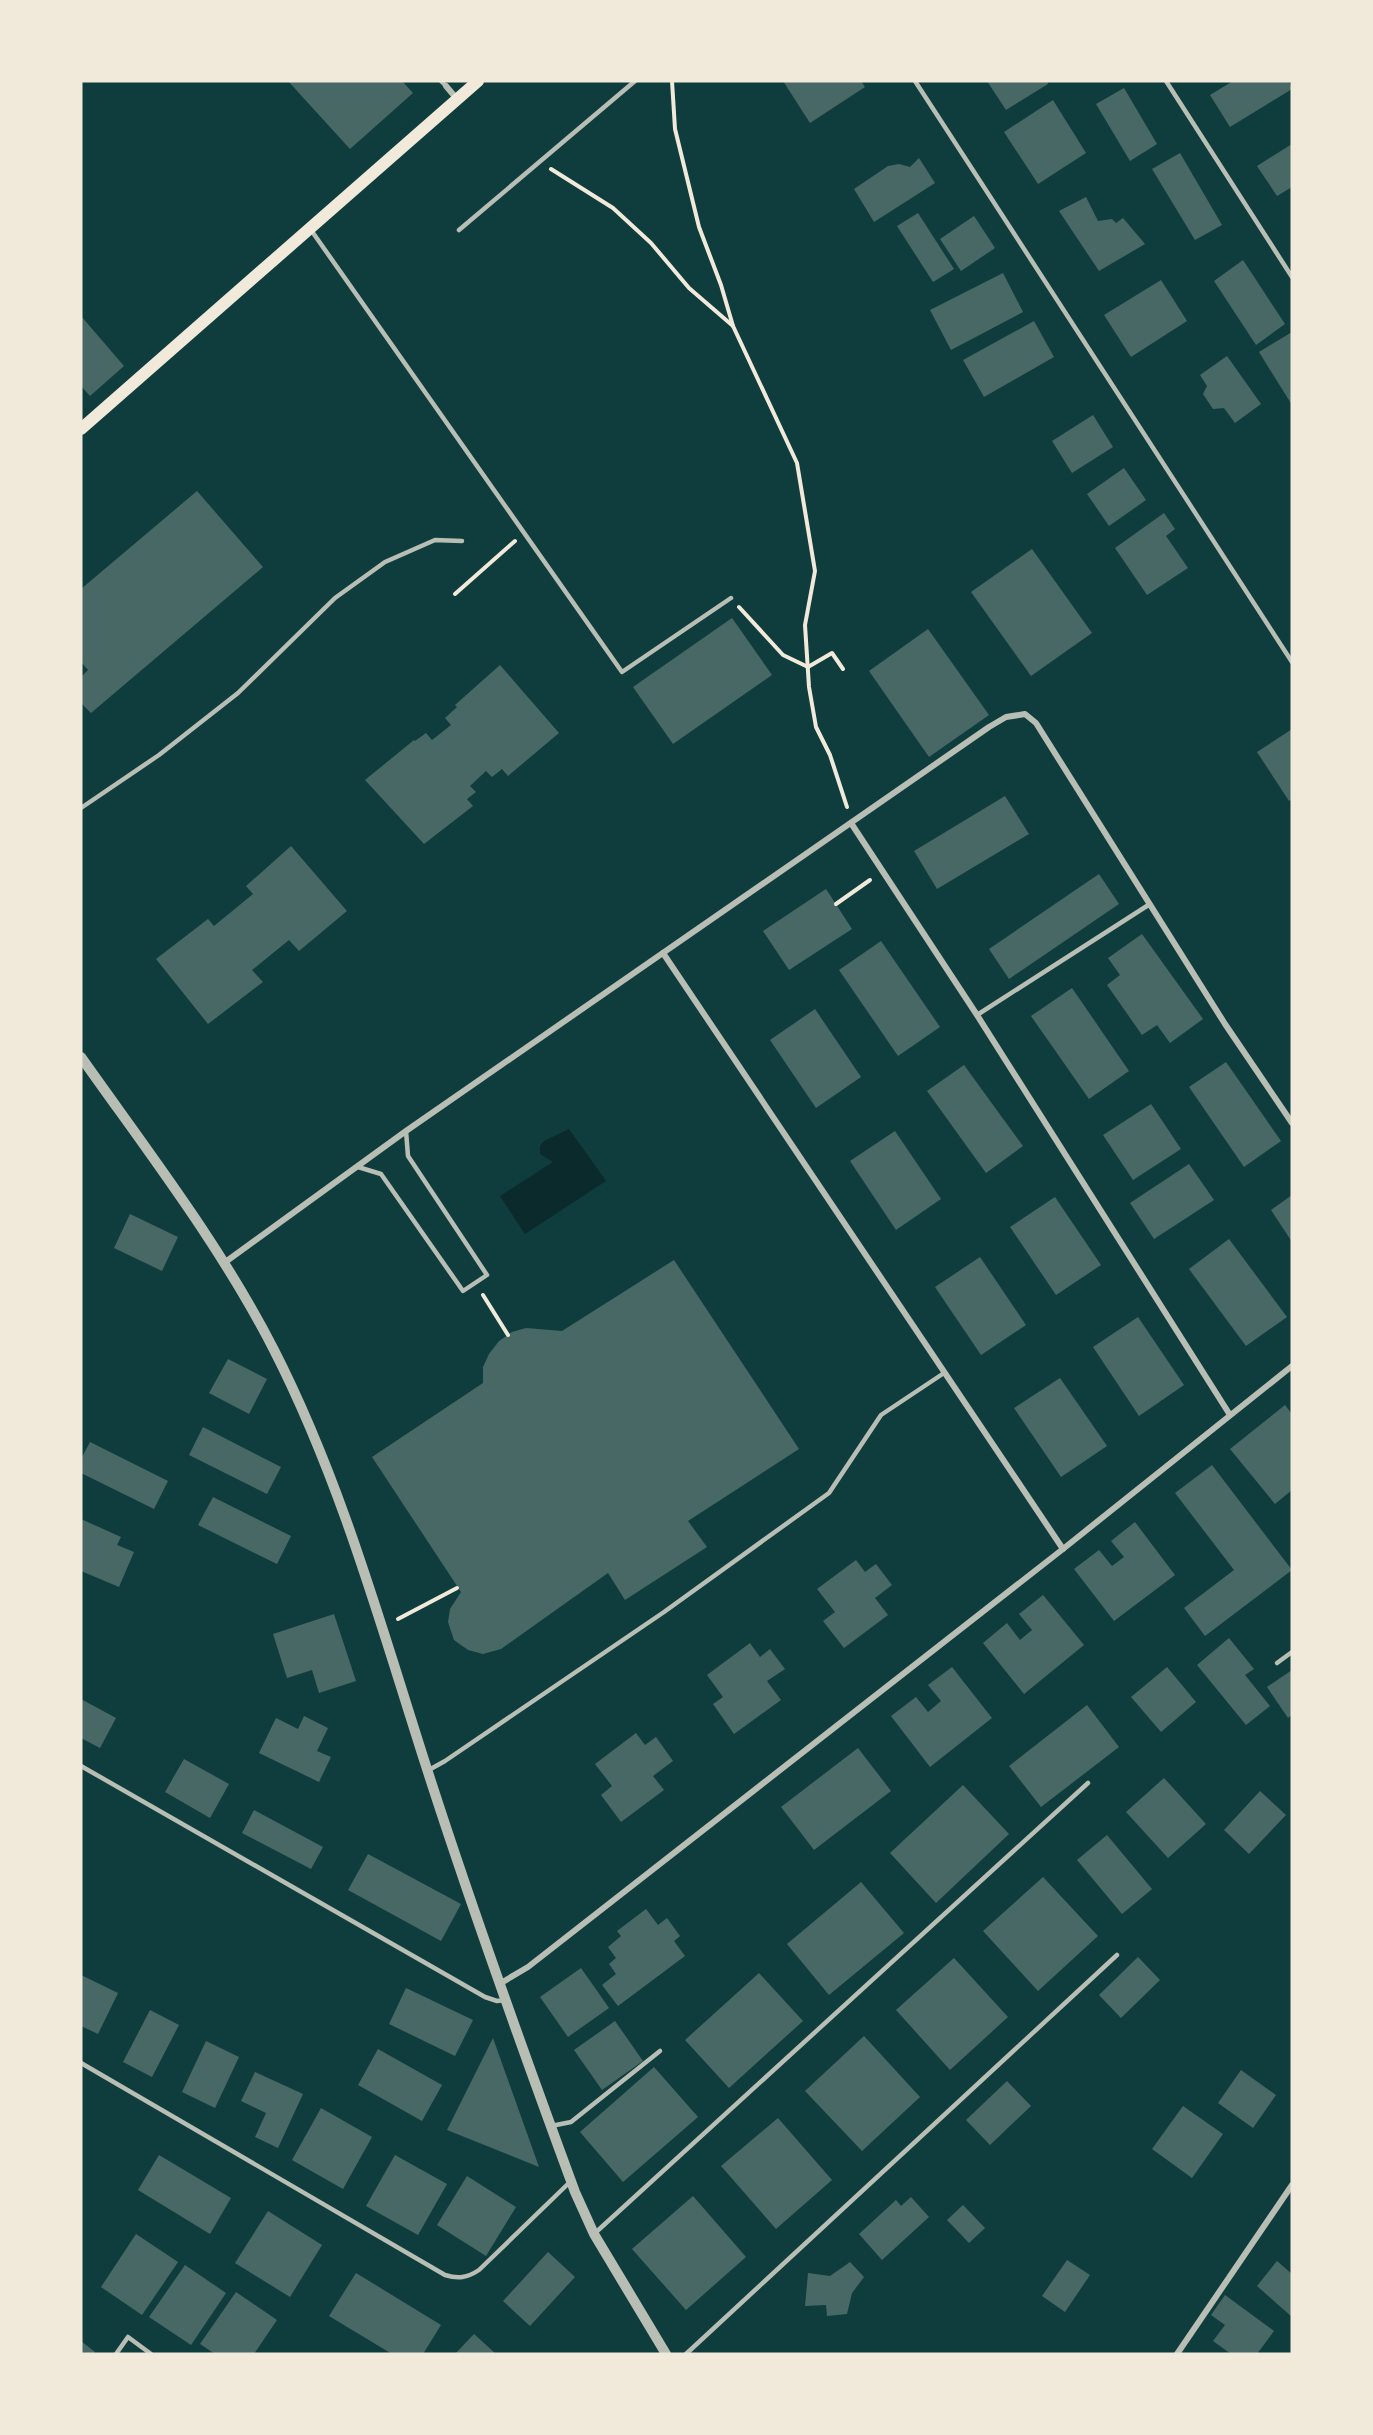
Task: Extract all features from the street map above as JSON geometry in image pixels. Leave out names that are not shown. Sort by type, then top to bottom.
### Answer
[{"type":"main road","points":[[81,429],[311,230],[478,81]]},
{"type":"street","points":[[443,83],[458,99]]},
{"type":"street","points":[[224,1263],[406,1131],[989,727],[1006,717],[1025,714],[1036,723],[1225,1024],[1292,1123]]},
{"type":"street","points":[[850,823],[977,1015],[1230,1415]]},
{"type":"street","points":[[663,953],[1064,1549]]},
{"type":"street","points":[[81,1057],[224,1263],[262,1326],[290,1383],[315,1442],[383,1624],[427,1771],[571,2181],[594,2234],[666,2354]]},
{"type":"street","points":[[501,1983],[522,1971],[1064,1549],[1292,1366]]},
{"type":"street","points":[[1177,2354],[1292,2185]]},
{"type":"lane","points":[[459,230],[635,81]]},
{"type":"lane","points":[[915,81],[1292,662]]},
{"type":"lane","points":[[1166,81],[1292,277]]},
{"type":"lane","points":[[311,230],[622,672],[731,598]]},
{"type":"lane","points":[[81,808],[159,755],[238,693],[335,598],[385,562],[435,540],[462,541]]},
{"type":"lane","points":[[977,1015],[1150,904]]},
{"type":"lane","points":[[357,1167],[381,1174],[463,1291],[487,1275],[408,1156],[406,1131]]},
{"type":"lane","points":[[427,1771],[664,1612],[829,1493],[881,1415],[944,1373]]},
{"type":"lane","points":[[1277,1664],[1292,1652]]},
{"type":"lane","points":[[81,1766],[484,1997],[496,2001],[506,2000]]},
{"type":"lane","points":[[594,2234],[1088,1783]]},
{"type":"lane","points":[[687,2354],[1117,1955]]},
{"type":"lane","points":[[551,2126],[571,2122],[660,2051]]},
{"type":"lane","points":[[81,2063],[434,2269],[455,2278],[465,2278],[479,2270],[571,2181]]},
{"type":"lane","points":[[116,2354],[128,2337],[151,2354]]},
{"type":"path","points":[[672,81],[675,129],[699,227],[722,285],[733,326],[797,463],[815,571],[805,625],[816,727],[834,765],[850,823]]},
{"type":"path","points":[[540,163],[613,208],[651,243],[689,288],[733,326]]},
{"type":"path","points":[[455,594],[525,533]]},
{"type":"path","points":[[731,598],[783,655],[808,667]]},
{"type":"path","points":[[808,667],[832,653],[843,669]]},
{"type":"path","points":[[836,904],[883,872]]},
{"type":"path","points":[[383,1624],[458,1588]]},
{"type":"water","points":[[569,1129],[606,1181],[525,1234],[500,1196],[553,1162],[540,1154],[540,1146],[544,1141]]},
{"type":"building","points":[[288,81],[402,81],[413,93],[350,149]]},
{"type":"building","points":[[783,81],[861,81],[865,87],[810,123]]},
{"type":"building","points":[[987,81],[1047,81],[1048,84],[1006,110]]},
{"type":"building","points":[[1233,81],[1289,81],[1292,89],[1230,127],[1210,95]]},
{"type":"building","points":[[1124,88],[1157,144],[1130,161],[1096,104]]},
{"type":"building","points":[[1053,100],[1086,153],[1038,184],[1004,132]]},
{"type":"building","points":[[1292,144],[1292,187],[1277,196],[1257,166]]},
{"type":"building","points":[[1180,153],[1222,225],[1195,240],[1152,169]]},
{"type":"building","points":[[919,158],[935,183],[874,222],[854,189],[888,166],[899,164],[910,167]]},
{"type":"building","points":[[1086,197],[1098,221],[1112,219],[1116,223],[1123,218],[1145,244],[1099,271],[1059,211]]},
{"type":"building","points":[[918,213],[954,269],[933,282],[897,226]]},
{"type":"building","points":[[974,216],[995,248],[961,271],[940,239]]},
{"type":"building","points":[[1243,260],[1285,324],[1256,345],[1214,281]]},
{"type":"building","points":[[1003,273],[1023,312],[951,350],[930,310]]},
{"type":"building","points":[[1161,280],[1187,321],[1131,357],[1104,315]]},
{"type":"building","points":[[81,316],[124,366],[90,396],[81,386]]},
{"type":"building","points":[[1034,321],[1054,357],[984,397],[963,360]]},
{"type":"building","points":[[1292,332],[1292,405],[1259,352]]},
{"type":"building","points":[[1227,356],[1261,404],[1235,423],[1224,408],[1213,409],[1203,394],[1207,386],[1200,375]]},
{"type":"building","points":[[1093,415],[1113,447],[1072,473],[1052,441]]},
{"type":"building","points":[[1124,468],[1146,500],[1109,526],[1087,494]]},
{"type":"building","points":[[197,491],[263,567],[91,713],[81,703],[81,677],[88,670],[81,662],[81,589]]},
{"type":"building","points":[[1164,513],[1175,529],[1166,536],[1188,568],[1147,595],[1115,548]]},
{"type":"building","points":[[1032,549],[1092,633],[1031,676],[971,592]]},
{"type":"building","points":[[732,618],[772,675],[673,744],[633,687]]},
{"type":"building","points":[[928,629],[989,715],[929,757],[869,671]]},
{"type":"building","points":[[500,665],[559,733],[508,776],[502,769],[492,777],[486,771],[470,786],[476,792],[467,799],[473,806],[424,844],[365,780],[414,740],[426,733],[432,740],[451,725],[445,718],[457,707],[455,705]]},
{"type":"building","points":[[1292,729],[1292,799],[1289,801],[1257,752]]},
{"type":"building","points":[[1005,796],[1029,834],[937,889],[914,851]]},
{"type":"building","points":[[291,846],[347,911],[299,951],[289,940],[252,970],[263,982],[208,1024],[156,959],[208,919],[214,926],[253,894],[246,886]]},
{"type":"building","points":[[1099,874],[1119,904],[1009,979],[989,949]]},
{"type":"building","points":[[826,889],[852,929],[789,970],[763,931]]},
{"type":"building","points":[[1142,934],[1203,1019],[1170,1043],[1157,1025],[1142,1035],[1107,985],[1120,975],[1108,958]]},
{"type":"building","points":[[881,941],[940,1027],[898,1056],[839,970]]},
{"type":"building","points":[[1072,988],[1129,1071],[1089,1099],[1031,1016]]},
{"type":"building","points":[[815,1009],[861,1077],[816,1108],[770,1040]]},
{"type":"building","points":[[1226,1062],[1281,1141],[1244,1167],[1189,1087]]},
{"type":"building","points":[[964,1065],[1023,1146],[986,1173],[927,1091]]},
{"type":"building","points":[[1151,1104],[1181,1149],[1133,1180],[1103,1135]]},
{"type":"building","points":[[895,1131],[941,1199],[896,1230],[850,1161]]},
{"type":"building","points":[[1189,1164],[1214,1200],[1154,1239],[1130,1203]]},
{"type":"building","points":[[1292,1195],[1292,1242],[1271,1210]]},
{"type":"building","points":[[1055,1197],[1101,1265],[1056,1295],[1010,1227]]},
{"type":"building","points":[[130,1214],[178,1237],[162,1271],[114,1248]]},
{"type":"building","points":[[1229,1239],[1287,1317],[1246,1346],[1189,1269]]},
{"type":"building","points":[[980,1257],[1026,1325],[981,1355],[935,1287]]},
{"type":"building","points":[[674,1260],[799,1449],[688,1521],[707,1547],[625,1600],[608,1573],[501,1649],[483,1654],[468,1650],[454,1640],[448,1622],[450,1609],[461,1592],[372,1457],[483,1383],[483,1367],[489,1354],[499,1341],[512,1332],[526,1328],[562,1331]]},
{"type":"building","points":[[1138,1317],[1184,1385],[1139,1416],[1093,1347]]},
{"type":"building","points":[[228,1359],[267,1379],[249,1414],[209,1393]]},
{"type":"building","points":[[1060,1378],[1107,1446],[1061,1477],[1014,1408]]},
{"type":"building","points":[[1285,1405],[1292,1414],[1292,1490],[1275,1504],[1230,1449]]},
{"type":"building","points":[[203,1427],[281,1467],[267,1494],[189,1455]]},
{"type":"building","points":[[90,1442],[168,1481],[154,1509],[81,1473],[81,1459]]},
{"type":"building","points":[[1212,1465],[1292,1570],[1205,1636],[1184,1608],[1234,1570],[1175,1493]]},
{"type":"building","points":[[213,1497],[291,1536],[277,1564],[198,1525]]},
{"type":"building","points":[[81,1519],[121,1537],[117,1545],[134,1552],[119,1587],[81,1571]]},
{"type":"building","points":[[1135,1522],[1175,1575],[1114,1621],[1074,1569],[1099,1550],[1112,1566],[1124,1557],[1111,1541]]},
{"type":"building","points":[[856,1560],[865,1572],[876,1564],[892,1585],[875,1598],[888,1615],[844,1648],[823,1621],[835,1612],[817,1589]]},
{"type":"building","points":[[1043,1595],[1084,1645],[1024,1694],[983,1643],[1007,1623],[1020,1640],[1032,1630],[1019,1614]]},
{"type":"building","points":[[334,1614],[356,1681],[319,1693],[312,1670],[287,1678],[273,1634]]},
{"type":"building","points":[[1229,1638],[1254,1669],[1245,1675],[1270,1706],[1246,1725],[1197,1665]]},
{"type":"building","points":[[750,1643],[760,1657],[770,1649],[785,1669],[767,1681],[781,1700],[734,1734],[713,1704],[723,1697],[707,1675]]},
{"type":"building","points":[[952,1667],[992,1718],[930,1767],[891,1716],[916,1697],[928,1712],[941,1701],[928,1685]]},
{"type":"building","points":[[1167,1667],[1196,1702],[1161,1732],[1131,1697]]},
{"type":"building","points":[[1292,1670],[1292,1715],[1288,1718],[1267,1687]]},
{"type":"building","points":[[81,1699],[116,1718],[100,1748],[81,1738]]},
{"type":"building","points":[[1087,1705],[1119,1747],[1041,1807],[1009,1766]]},
{"type":"building","points":[[304,1716],[328,1728],[317,1751],[331,1757],[319,1782],[259,1753],[276,1718],[298,1729]]},
{"type":"building","points":[[636,1733],[645,1745],[656,1737],[673,1761],[653,1776],[664,1790],[621,1822],[601,1795],[612,1786],[595,1764]]},
{"type":"building","points":[[858,1748],[891,1791],[814,1850],[781,1807]]},
{"type":"building","points":[[184,1759],[229,1784],[210,1818],[165,1792]]},
{"type":"building","points":[[1164,1778],[1206,1824],[1168,1858],[1126,1812]]},
{"type":"building","points":[[963,1785],[1009,1834],[936,1903],[890,1853]]},
{"type":"building","points":[[1260,1791],[1286,1815],[1249,1854],[1224,1830]]},
{"type":"building","points":[[254,1810],[323,1847],[311,1869],[242,1833]]},
{"type":"building","points":[[1107,1835],[1152,1889],[1122,1914],[1077,1860]]},
{"type":"building","points":[[368,1854],[461,1904],[441,1941],[348,1890]]},
{"type":"building","points":[[1043,1877],[1098,1936],[1038,1991],[983,1931]]},
{"type":"building","points":[[861,1882],[904,1933],[829,1995],[787,1944]]},
{"type":"building","points":[[646,1909],[658,1925],[667,1918],[680,1936],[674,1941],[685,1956],[618,2006],[602,1985],[616,1974],[609,1964],[616,1958],[608,1947],[621,1936],[617,1931]]},
{"type":"building","points":[[1138,1957],[1160,1980],[1121,2018],[1099,1995]]},
{"type":"building","points":[[954,1958],[1008,2017],[950,2070],[896,2010]]},
{"type":"building","points":[[581,1968],[609,2008],[568,2037],[540,1997]]},
{"type":"building","points":[[759,1973],[803,2021],[729,2088],[685,2040]]},
{"type":"building","points":[[81,1975],[118,1993],[98,2034],[81,2026]]},
{"type":"building","points":[[406,1988],[473,2020],[455,2056],[389,2024]]},
{"type":"building","points":[[150,2010],[179,2025],[152,2077],[123,2062]]},
{"type":"building","points":[[615,2021],[643,2061],[602,2090],[574,2050]]},
{"type":"building","points":[[864,2036],[920,2097],[862,2151],[805,2091]]},
{"type":"building","points":[[493,2038],[539,2167],[447,2130]]},
{"type":"building","points":[[206,2041],[239,2057],[215,2108],[182,2092]]},
{"type":"building","points":[[378,2049],[442,2085],[422,2121],[358,2085]]},
{"type":"building","points":[[654,2067],[698,2117],[623,2182],[580,2132]]},
{"type":"building","points":[[1241,2070],[1276,2095],[1253,2128],[1218,2103]]},
{"type":"building","points":[[255,2072],[303,2094],[278,2148],[255,2137],[266,2113],[241,2101]]},
{"type":"building","points":[[1007,2081],[1031,2106],[990,2145],[966,2120]]},
{"type":"building","points":[[1183,2106],[1223,2134],[1192,2178],[1152,2149]]},
{"type":"building","points":[[321,2108],[372,2137],[343,2189],[292,2160]]},
{"type":"building","points":[[778,2118],[832,2180],[776,2229],[721,2166]]},
{"type":"building","points":[[159,2155],[231,2198],[210,2234],[138,2190]]},
{"type":"building","points":[[395,2155],[447,2184],[418,2235],[366,2206]]},
{"type":"building","points":[[467,2176],[516,2207],[486,2256],[437,2225]]},
{"type":"building","points":[[693,2196],[746,2257],[686,2310],[632,2249]]},
{"type":"building","points":[[911,2197],[929,2217],[882,2260],[859,2234],[896,2200],[901,2206]]},
{"type":"building","points":[[963,2205],[985,2228],[969,2243],[947,2220]]},
{"type":"building","points":[[268,2211],[322,2245],[290,2297],[235,2263]]},
{"type":"building","points":[[136,2234],[178,2262],[142,2315],[101,2287]]},
{"type":"building","points":[[548,2252],[575,2277],[530,2326],[503,2301]]},
{"type":"building","points":[[1067,2260],[1090,2275],[1065,2312],[1042,2296]]},
{"type":"building","points":[[1277,2261],[1292,2274],[1292,2317],[1257,2286]]},
{"type":"building","points":[[850,2262],[864,2277],[852,2293],[847,2314],[827,2316],[826,2305],[805,2306],[808,2273],[830,2276]]},
{"type":"building","points":[[185,2265],[226,2293],[191,2345],[149,2317]]},
{"type":"building","points":[[356,2273],[441,2325],[423,2354],[392,2354],[329,2316]]},
{"type":"building","points":[[236,2292],[277,2320],[254,2354],[215,2354],[200,2344]]},
{"type":"building","points":[[1225,2295],[1274,2331],[1257,2354],[1231,2354],[1213,2341],[1225,2325],[1211,2315]]},
{"type":"building","points":[[474,2334],[496,2354],[455,2354]]},
{"type":"building","points":[[81,2341],[95,2352],[94,2354],[81,2354]]}]
